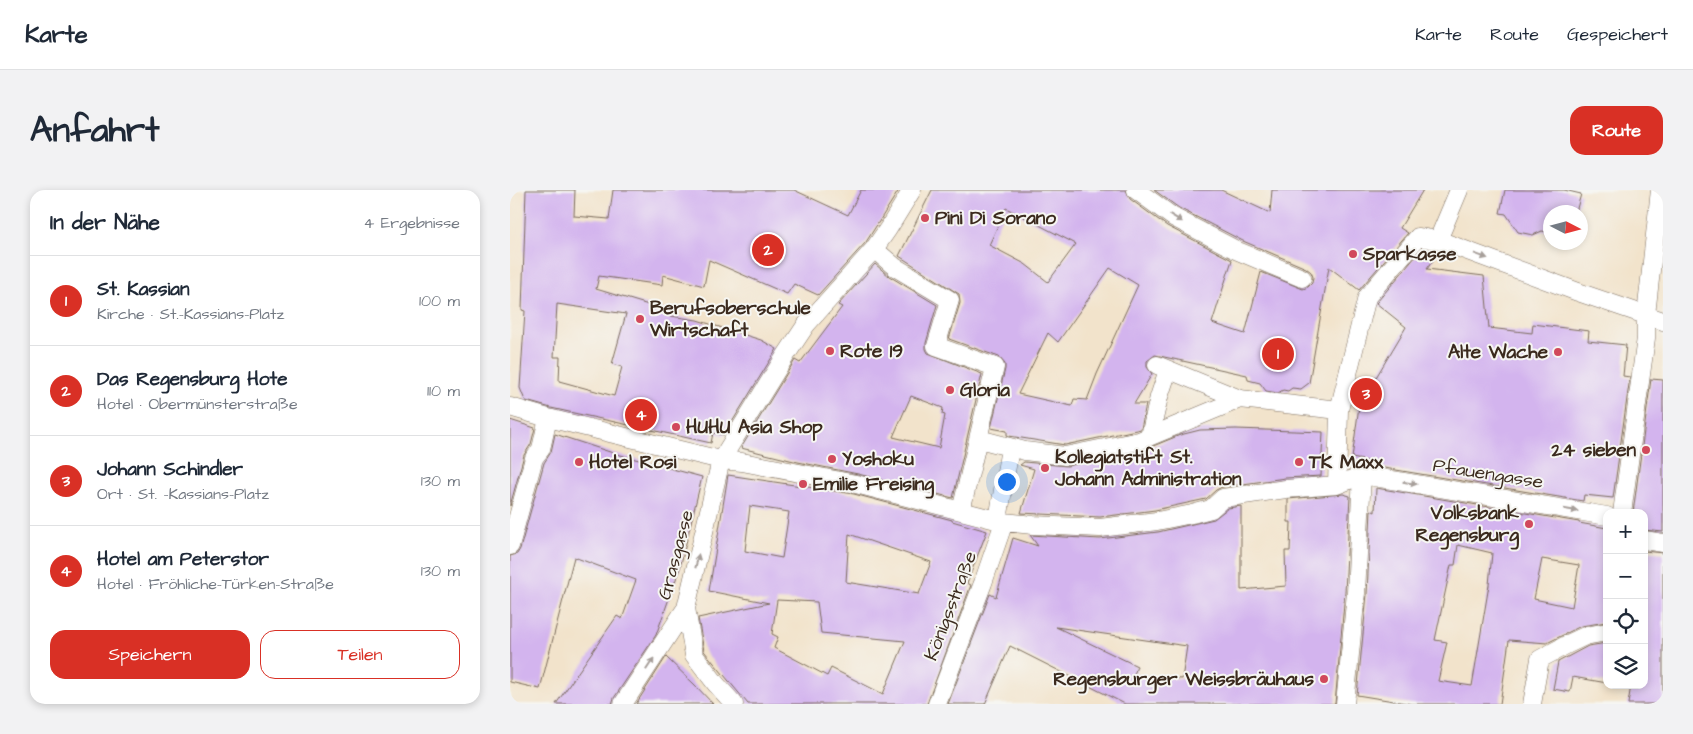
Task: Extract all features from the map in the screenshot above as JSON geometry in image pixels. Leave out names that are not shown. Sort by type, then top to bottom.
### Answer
[{"type":"street","name":"Grasgasse","points":[[623,704],[686,608],[721,460],[806,325],[874,249],[912,190]]},
{"type":"street","points":[[1136,190],[1173,217],[1238,251],[1302,278]]},
{"type":"street","points":[[1438,240],[1459,190]]},
{"type":"street","points":[[1623,509],[1646,338],[1657,319],[1660,190]]},
{"type":"street","points":[[1336,485],[1339,410],[1367,297],[1418,237],[1438,240],[1657,319]]},
{"type":"street","points":[[874,249],[895,267],[950,300],[936,346],[995,367],[961,511]]},
{"type":"street","points":[[1144,439],[1159,397],[1162,368],[1240,399],[1339,410]]},
{"type":"street","points":[[978,439],[1025,451],[1065,456],[1144,439],[1240,399]]},
{"type":"street","points":[[510,407],[721,460],[742,462],[856,484],[1001,521],[1033,525],[1100,528],[1157,521],[1211,509],[1223,498],[1286,489],[1336,485],[1362,475],[1356,593],[1346,704]]},
{"type":"street","points":[[510,546],[534,458],[541,449],[548,418]]},
{"type":"street","name":"Königsstraße","points":[[937,704],[983,583],[1001,521],[1010,448]]},
{"type":"street","name":"Pfauengasse","points":[[1362,475],[1603,515]]},
{"type":"street","points":[[1648,541],[1663,543]]},
{"type":"street","points":[[686,608],[694,655],[734,704]]},
{"type":"street","points":[[1532,704],[1540,659],[1585,636],[1603,633]]},
{"type":"building","points":[[526,190],[575,190],[574,216],[609,219],[613,190],[794,190],[848,215],[861,190],[899,190],[866,242],[818,295],[794,284],[787,294],[709,260],[704,286],[663,275],[662,285],[599,276],[596,289],[665,310],[664,315],[697,320],[761,340],[777,349],[724,435],[713,433],[711,443],[526,401],[520,388],[525,311],[522,310]],"holes":[[[557,304],[626,314],[612,364],[622,367],[614,396],[559,381],[560,357],[554,357]]]},
{"type":"building","points":[[932,190],[1126,190],[1130,199],[1167,226],[1232,260],[1212,323],[1245,334],[1261,272],[1303,289],[1312,283],[1313,277],[1311,272],[1306,268],[1243,241],[1179,208],[1154,190],[1221,190],[1270,213],[1272,190],[1423,190],[1400,228],[1408,233],[1359,290],[1329,267],[1309,383],[1301,389],[1292,388],[1278,393],[1266,391],[1260,383],[1248,380],[1247,375],[1155,355],[1147,361],[1147,367],[1152,374],[1134,404],[1146,404],[1141,429],[1065,445],[1009,436],[1007,431],[991,428],[1005,364],[999,357],[949,339],[960,303],[959,294],[899,256]],"holes":[[[1006,208],[1076,244],[1048,282],[1025,264],[989,245]],[[1110,268],[1138,285],[1087,400],[1074,399],[1072,406],[1018,394],[1048,333],[1058,342]]]},
{"type":"building","points":[[1505,190],[1564,190],[1581,194],[1578,205],[1543,205],[1543,231],[1533,235],[1518,232],[1506,214],[1500,213]]},
{"type":"building","points":[[1422,249],[1434,259],[1427,269],[1484,276],[1489,328],[1532,333],[1533,324],[1589,331],[1588,341],[1626,345],[1623,376],[1630,377],[1613,498],[1584,495],[1583,501],[1378,467],[1378,463],[1352,458],[1359,406],[1406,327],[1376,303]]},
{"type":"building","points":[[875,264],[889,276],[937,305],[926,343],[928,353],[982,374],[953,498],[858,474],[741,448],[795,360],[800,363],[842,307],[838,305]],"holes":[[[911,396],[943,408],[942,414],[945,415],[939,448],[893,437]]]},
{"type":"building","points":[[1651,379],[1663,380],[1663,532],[1648,530],[1648,509],[1634,509]]},
{"type":"building","points":[[510,420],[535,428],[531,444],[524,455],[510,506]]},
{"type":"building","points":[[1236,429],[1323,432],[1321,476],[1285,478],[1222,487],[1206,499],[1155,510],[1100,517],[1021,513],[1034,469],[1020,465],[1024,462],[1067,466],[1141,451],[1180,435],[1200,430]]},
{"type":"building","points":[[555,434],[613,453],[702,477],[680,568],[656,635],[614,698],[612,704],[556,704],[617,616],[622,619],[636,580],[574,557],[540,689],[510,682],[510,556],[517,554],[520,549],[544,463],[551,452]]},
{"type":"building","points":[[728,475],[854,494],[987,531],[967,583],[971,585],[927,704],[748,704],[704,651],[698,618],[769,603],[709,591]],"holes":[[[750,506],[789,512],[782,558],[745,551]],[[849,534],[931,562],[919,594],[846,582]],[[777,600],[817,602],[821,633],[905,641],[883,694],[831,668],[827,676],[774,648],[778,637],[772,634]]]},
{"type":"building","points":[[1376,488],[1603,527],[1603,623],[1581,626],[1547,643],[1509,640],[1500,704],[1412,704],[1357,695],[1367,594],[1371,510],[1375,512]],"holes":[[[1458,545],[1492,553],[1489,585],[1472,686],[1438,681],[1447,642],[1435,640],[1451,565],[1455,565]],[[1542,559],[1579,565],[1572,607],[1534,599]]]},
{"type":"building","points":[[1343,494],[1350,496],[1345,592],[1335,704],[1125,704],[1010,646],[985,704],[948,704],[990,594],[996,597],[1013,538],[1038,546],[1030,535],[1100,539],[1158,532],[1214,519],[1228,508],[1241,506],[1241,590],[1286,586],[1285,551],[1290,551],[1291,522],[1288,522],[1288,499]],"holes":[[[1056,627],[1187,646],[1182,679],[1134,675],[1137,666]]]},
{"type":"building","points":[[1648,551],[1663,553],[1663,704],[1628,704],[1630,689],[1648,689]]},
{"type":"building","points":[[1603,644],[1603,682],[1573,677],[1570,692],[1553,689],[1558,662],[1588,646]]},
{"type":"building","points":[[666,657],[695,685],[713,704],[636,704]]},
{"type":"place","name":"Pini Di Sorano","points":[[925,218]]},
{"type":"place","name":"Das Regensburg Hote","points":[[768,250]]},
{"type":"place","name":"Sparkasse","points":[[1353,254]]},
{"type":"place","name":"Berufsoberschule Wirtschaft","points":[[640,319]]},
{"type":"place","name":"Rote 19","points":[[830,351]]},
{"type":"place","name":"Alte Wache","points":[[1558,352]]},
{"type":"place","name":"St. Kassian","points":[[1278,354]]},
{"type":"place","name":"Gloria","points":[[950,390]]},
{"type":"place","name":"Johann Schindler","points":[[1366,394]]},
{"type":"place","name":"Hotel am Peterstor","points":[[641,415]]},
{"type":"place","name":"HUHU Asia Shop","points":[[676,427]]},
{"type":"place","name":"24 sieben","points":[[1646,450]]},
{"type":"place","name":"Yoshoku","points":[[832,459]]},
{"type":"place","name":"Hotel Rosi","points":[[579,462]]},
{"type":"place","name":"TK Maxx","points":[[1299,462]]},
{"type":"place","name":"Kollegiatstift St. Johann Administration","points":[[1045,468]]},
{"type":"place","name":"Emilie Freising","points":[[803,484]]},
{"type":"place","name":"Volksbank Regensburg","points":[[1529,524]]},
{"type":"place","name":"Regensburger Weissbräuhaus","points":[[1324,679]]}]
